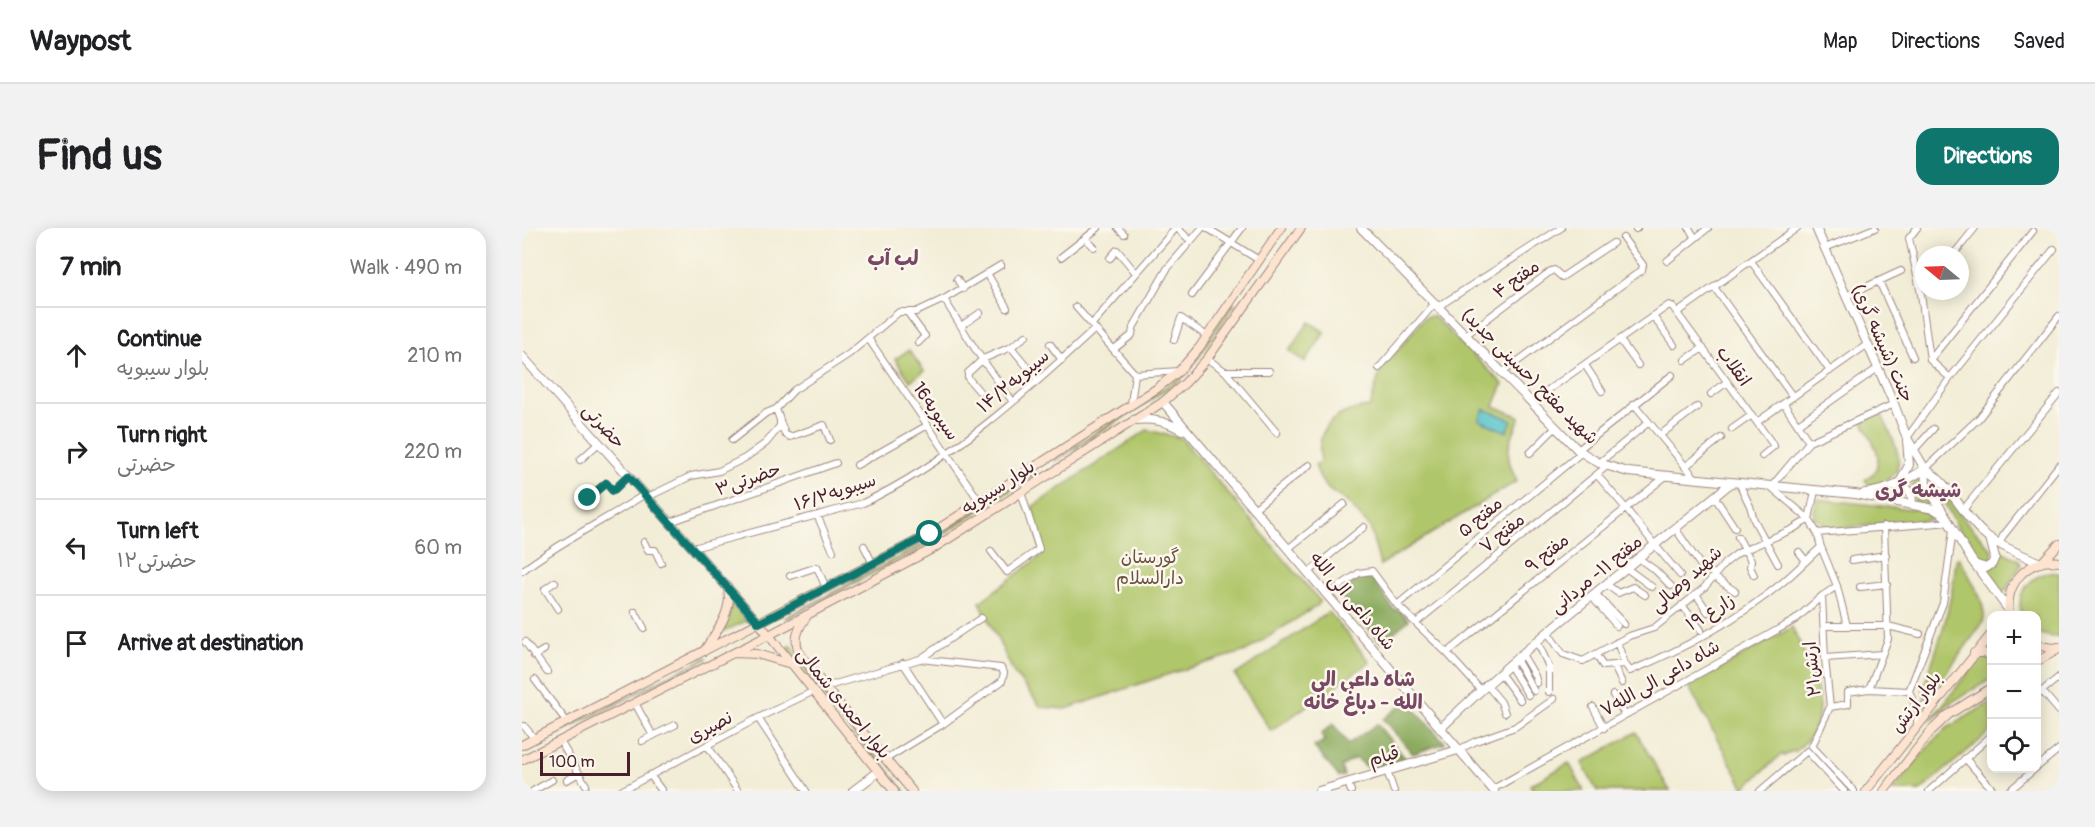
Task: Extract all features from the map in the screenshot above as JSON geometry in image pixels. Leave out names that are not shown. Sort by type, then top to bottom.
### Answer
[{"type":"main road","name":"بلوار سیبویه","points":[[522,746],[930,534],[1131,404],[1179,371],[1232,301],[1281,228]]},
{"type":"main road","name":"بلوار سیبویه","points":[[522,760],[769,635],[934,548],[1163,402],[1207,360],[1300,228]]},
{"type":"main road","points":[[1243,284],[1243,289],[1247,293],[1254,292]]},
{"type":"main road","points":[[1232,301],[1240,302],[1241,311]]},
{"type":"main road","points":[[1041,462],[1049,473]]},
{"type":"main road","points":[[2008,611],[2009,597],[2019,575],[2029,567],[2041,562],[2059,544]]},
{"type":"main road","points":[[2041,562],[2059,562]]},
{"type":"main road","points":[[703,652],[725,614],[729,598],[727,586]]},
{"type":"main road","name":"بلوار احمدی شمالی","points":[[807,615],[801,623],[796,642],[802,657],[912,791]]},
{"type":"main road","name":"بلوار احمدی شمالی","points":[[759,623],[894,791]]},
{"type":"main road","name":"بلوار ارتش","points":[[1866,791],[1987,639]]},
{"type":"main road","points":[[2041,646],[2059,648]]},
{"type":"main road","points":[[2041,659],[2059,648]]},
{"type":"main road","points":[[733,653],[757,654],[792,664]]},
{"type":"main road","points":[[1974,653],[1987,654]]},
{"type":"main road","name":"بلوار ارتش","points":[[1884,791],[1931,731],[1948,715],[1987,690]]},
{"type":"main road","points":[[545,734],[555,743]]},
{"type":"street","points":[[1119,228],[1124,234]]},
{"type":"street","points":[[1176,228],[1191,241]]},
{"type":"street","name":"سیبویه۱۴/۲","points":[[947,452],[1013,402],[1062,360],[1093,327],[1176,228]]},
{"type":"street","points":[[1114,350],[1132,335],[1133,328],[1167,269],[1202,228]]},
{"type":"street","points":[[1207,228],[1259,260]]},
{"type":"street","points":[[1192,295],[1242,228]]},
{"type":"street","name":"شهید مفتح (حسینی جدید)","points":[[1361,228],[1580,452],[1603,464],[1628,472],[1855,494]]},
{"type":"street","points":[[1379,368],[1437,304],[1561,228]]},
{"type":"street","points":[[1689,228],[1695,238]]},
{"type":"street","points":[[1667,261],[1708,228]]},
{"type":"street","points":[[1677,313],[1797,228]]},
{"type":"street","name":"جنت (شیشه گری)","points":[[1816,228],[1894,404],[1906,438],[1925,469]]},
{"type":"street","points":[[1825,248],[1875,228]]},
{"type":"street","points":[[1915,262],[1909,238],[1917,228]]},
{"type":"street","points":[[1960,246],[1975,228]]},
{"type":"street","points":[[1061,257],[1096,229]]},
{"type":"street","points":[[1930,360],[2033,231]]},
{"type":"street","points":[[1503,372],[1643,268],[1623,237]]},
{"type":"street","points":[[1084,238],[1094,247]]},
{"type":"street","name":"مفتح ۴","points":[[1467,334],[1551,271],[1554,270],[1562,277],[1613,243]]},
{"type":"street","points":[[1897,486],[1909,465],[1906,438],[1950,378],[2054,249]]},
{"type":"street","points":[[1110,258],[1117,250],[1136,273]]},
{"type":"street","points":[[1751,261],[1830,371]]},
{"type":"street","points":[[732,440],[766,412],[776,409],[794,390],[849,354],[899,312],[908,314],[944,299],[1001,265]]},
{"type":"street","points":[[1846,296],[1901,272]]},
{"type":"street","points":[[987,273],[1007,309]]},
{"type":"street","points":[[957,279],[963,289]]},
{"type":"street","points":[[1879,281],[1913,357]]},
{"type":"street","points":[[1714,287],[1793,397]]},
{"type":"street","points":[[944,299],[1013,402]]},
{"type":"street","points":[[1924,300],[1930,360],[1950,378]]},
{"type":"street","name":"انقلاب","points":[[1653,316],[1669,305],[1677,313],[1774,446],[1762,456]]},
{"type":"street","points":[[1076,307],[1135,374],[1131,404]]},
{"type":"street","points":[[961,326],[980,313]]},
{"type":"street","points":[[908,314],[925,336],[918,343]]},
{"type":"street","points":[[1532,402],[1653,316],[1674,345]]},
{"type":"street","points":[[1855,494],[1878,492],[1897,486],[1925,469],[1979,418],[2059,316]]},
{"type":"street","points":[[1174,340],[1181,318],[1206,336]]},
{"type":"street","points":[[979,391],[967,375],[983,359],[1011,347],[1026,336]]},
{"type":"street","name":"سیبویه16","points":[[868,338],[980,502]]},
{"type":"street","points":[[1620,340],[1638,365]]},
{"type":"street","points":[[1050,344],[1062,360]]},
{"type":"street","points":[[1757,422],[1868,344]]},
{"type":"street","points":[[1011,347],[1038,380]]},
{"type":"street","points":[[1685,360],[1703,348]]},
{"type":"street","name":"حضرتی","points":[[522,356],[759,623]]},
{"type":"street","points":[[1207,360],[1225,371],[1277,433]]},
{"type":"street","points":[[1585,365],[1602,391]]},
{"type":"street","points":[[1798,424],[1878,368]]},
{"type":"street","points":[[1135,374],[1179,371]]},
{"type":"street","points":[[1225,371],[1269,372]]},
{"type":"street","name":"مفتح ۵","points":[[1397,605],[1634,404],[1672,375]]},
{"type":"street","points":[[1711,394],[1727,382]]},
{"type":"street","points":[[1963,510],[2059,393]]},
{"type":"street","name":"شاه داعی الی الله","points":[[1163,402],[1186,432],[1255,508],[1494,790]]},
{"type":"street","points":[[1634,404],[1696,479]]},
{"type":"street","points":[[1784,404],[1809,442]]},
{"type":"street","points":[[1847,626],[1837,586],[1809,519],[1771,487],[1809,442],[1894,404]]},
{"type":"street","points":[[1660,435],[1697,406]]},
{"type":"street","points":[[776,409],[785,434],[790,437],[824,425],[830,440]]},
{"type":"street","points":[[1732,429],[1752,415]]},
{"type":"street","points":[[1132,420],[1159,420],[1186,432]]},
{"type":"street","name":"مفتح ۷","points":[[1416,623],[1597,474],[1603,464],[1649,422]]},
{"type":"street","points":[[522,571],[576,534],[646,496],[691,476],[719,471],[745,458],[766,443],[781,423]]},
{"type":"street","points":[[857,465],[928,425]]},
{"type":"street","points":[[1530,453],[1556,427]]},
{"type":"street","points":[[1914,450],[1933,429]]},
{"type":"street","points":[[1685,466],[1721,438]]},
{"type":"street","points":[[580,460],[599,443]]},
{"type":"street","name":"سیبویه۱۶/۲","points":[[693,548],[862,503],[886,492],[947,452]]},
{"type":"street","name":"حضرتی۳","points":[[670,522],[837,463]]},
{"type":"street","points":[[1255,508],[1310,465]]},
{"type":"street","points":[[2000,543],[2003,536],[2059,465]]},
{"type":"street","points":[[1925,469],[1933,474],[1982,532],[2041,562]]},
{"type":"street","points":[[1925,469],[1926,484],[1971,560],[2007,611]]},
{"type":"street","points":[[1597,474],[1680,575]]},
{"type":"street","points":[[588,498],[606,483],[613,491],[628,476]]},
{"type":"street","name":"مفتح ۹","points":[[1447,653],[1624,507],[1666,476]]},
{"type":"street","points":[[1735,483],[1750,506],[1754,520],[1778,564]]},
{"type":"street","name":"مفتح ۱۱- مردانی","points":[[1440,729],[1483,687],[1537,641],[1714,496],[1735,483]]},
{"type":"street","points":[[1897,486],[1910,491],[1911,504]]},
{"type":"street","points":[[1809,519],[1815,491]]},
{"type":"street","points":[[991,551],[1007,572],[1039,549],[1021,492]]},
{"type":"street","points":[[1855,494],[1934,509],[1950,522]]},
{"type":"street","points":[[1714,496],[1735,528]]},
{"type":"street","points":[[1289,548],[1344,504]]},
{"type":"street","points":[[817,515],[833,551]]},
{"type":"street","name":"شهید وصالی","points":[[1548,633],[1563,654],[1584,661],[1629,636],[1654,628],[1696,594],[1725,563],[1809,519]]},
{"type":"street","points":[[1816,533],[1950,522]]},
{"type":"street","points":[[1916,729],[1918,719],[1916,706],[1909,691],[1943,603],[1950,522]]},
{"type":"street","points":[[1869,689],[1888,639],[1884,526]]},
{"type":"street","points":[[1309,572],[1364,527]]},
{"type":"street","points":[[1676,528],[1701,567],[1735,591]]},
{"type":"street","points":[[1971,560],[1986,568],[1992,564],[1995,550],[1989,536]]},
{"type":"street","points":[[1738,537],[1746,550],[1754,575]]},
{"type":"street","points":[[644,542],[648,550],[655,550],[661,563]]},
{"type":"street","points":[[864,546],[873,564]]},
{"type":"street","name":"۱۹ زارع","points":[[1614,666],[1625,664],[1630,671],[1660,659],[1698,638],[1782,582],[1821,548]]},
{"type":"street","points":[[1799,552],[1806,561]]},
{"type":"street","points":[[1852,560],[1886,555]]},
{"type":"street","points":[[1638,558],[1655,570],[1671,586]]},
{"type":"street","points":[[790,576],[817,567],[826,588]]},
{"type":"street","points":[[1626,568],[1652,587]]},
{"type":"street","points":[[1328,594],[1359,573],[1372,571],[1397,605],[1501,702],[1505,713]]},
{"type":"street","points":[[555,582],[545,589],[558,609]]},
{"type":"street","points":[[1606,584],[1618,593],[1633,587],[1644,595]]},
{"type":"street","points":[[1860,587],[1887,584]]},
{"type":"street","name":"شاه داعی الی الله۷","points":[[1494,790],[1795,620],[1837,586]]},
{"type":"street","points":[[1696,594],[1708,612]]},
{"type":"street","points":[[1593,595],[1624,624]]},
{"type":"street","points":[[1593,595],[1617,626]]},
{"type":"street","name":"ارتش۲۱","points":[[1822,596],[1830,707],[1812,746],[1854,791]]},
{"type":"street","points":[[1682,605],[1701,630]]},
{"type":"street","points":[[635,612],[644,628]]},
{"type":"street","points":[[920,659],[981,618]]},
{"type":"street","points":[[1824,626],[1888,626],[1920,634]]},
{"type":"street","points":[[1537,641],[1550,667],[1549,692]]},
{"type":"street","points":[[525,642],[547,672]]},
{"type":"street","points":[[1617,642],[1625,664]]},
{"type":"street","points":[[534,656],[544,650]]},
{"type":"street","points":[[1825,658],[1882,654]]},
{"type":"street","points":[[1596,655],[1603,666],[1614,666],[1622,683]]},
{"type":"street","points":[[825,687],[920,659],[1001,668],[1004,673],[1002,681],[943,724],[886,759]]},
{"type":"street","points":[[1516,659],[1535,676],[1537,683]]},
{"type":"street","points":[[1516,659],[1531,693]]},
{"type":"street","points":[[903,663],[943,724]]},
{"type":"street","points":[[1500,673],[1520,700]]},
{"type":"street","points":[[2059,676],[2042,691],[2059,711]]},
{"type":"street","points":[[535,680],[567,722]]},
{"type":"street","points":[[1830,707],[1848,704],[1848,692],[1869,689],[1909,691]]},
{"type":"street","name":"نصیری","points":[[621,791],[814,691]]},
{"type":"street","points":[[1612,695],[1625,714]]},
{"type":"street","points":[[1458,750],[1515,727],[1554,699]]},
{"type":"street","points":[[1916,706],[1928,706],[1937,700]]},
{"type":"street","points":[[635,703],[653,736]]},
{"type":"street","points":[[1593,707],[1604,728]]},
{"type":"street","points":[[758,718],[806,791]]},
{"type":"street","points":[[642,741],[675,725]]},
{"type":"street","points":[[524,726],[535,739]]},
{"type":"street","points":[[1929,791],[1987,739]]},
{"type":"street","points":[[555,743],[586,785]]},
{"type":"street","points":[[708,745],[738,791]]},
{"type":"street","points":[[2041,764],[2059,749]]},
{"type":"street","name":"قیام","points":[[1319,791],[1458,750]]},
{"type":"street","points":[[1760,791],[1807,751],[1841,790]]},
{"type":"street","points":[[1965,758],[1994,791]]},
{"type":"street","points":[[1387,771],[1394,791]]},
{"type":"street","points":[[853,791],[878,772]]},
{"type":"street","points":[[567,780],[579,773]]},
{"type":"street","points":[[2009,791],[2030,773]]},
{"type":"street","points":[[650,775],[662,791]]},
{"type":"street","points":[[533,791],[552,780]]},
{"type":"street","points":[[1348,783],[1351,791]]},
{"type":"green space","points":[[1233,302],[1235,304],[1181,380],[1055,462],[1054,460],[1180,377]]},
{"type":"green space","points":[[1433,316],[1503,384],[1494,406],[1520,417],[1508,455],[1517,481],[1380,565],[1370,527],[1347,502],[1329,490],[1321,480],[1315,465],[1321,461],[1321,438],[1325,429],[1339,416],[1370,407],[1380,371],[1425,317]]},
{"type":"green space","points":[[1309,322],[1325,332],[1305,362],[1289,351]]},
{"type":"green space","points":[[909,350],[924,371],[910,381],[895,359]]},
{"type":"green space","points":[[1881,413],[1896,447],[1898,467],[1893,475],[1884,482],[1869,486],[1865,480],[1876,471],[1878,457],[1863,422]]},
{"type":"green space","name":"گورستان دارالسلام","points":[[1147,430],[1181,438],[1320,601],[1318,605],[1246,651],[1066,709],[1041,707],[1014,673],[980,602],[1042,555],[1032,507]]},
{"type":"green space","points":[[1036,471],[1037,473],[929,544],[785,618],[928,541]]},
{"type":"green space","points":[[1930,476],[1993,551],[1990,563],[1981,565],[1974,558]]},
{"type":"green space","points":[[1919,478],[1933,507],[1914,501],[1915,496],[1911,487]]},
{"type":"green space","points":[[1817,499],[1920,510],[1930,515],[1930,520],[1830,529],[1813,516]]},
{"type":"green space","points":[[2000,550],[2019,560],[2021,565],[2006,590],[2000,594],[1983,570],[1998,558]]},
{"type":"green space","points":[[1959,558],[1980,597],[1984,621],[1929,697],[1925,698],[1923,689],[1944,625],[1952,593],[1956,559]]},
{"type":"green space","points":[[2048,572],[2059,573],[2059,636],[2051,637],[2041,634],[2041,611],[2021,611],[2020,600],[2025,588]]},
{"type":"green space","points":[[1369,576],[1394,610],[1399,610],[1409,620],[1381,643],[1338,593],[1360,578]]},
{"type":"green space","points":[[733,600],[748,620],[718,634],[728,620]]},
{"type":"green space","points":[[1329,612],[1370,662],[1271,731],[1235,675]]},
{"type":"green space","points":[[1792,627],[1815,680],[1819,709],[1817,722],[1811,735],[1795,752],[1784,756],[1782,754],[1744,788],[1689,687]]},
{"type":"green space","points":[[789,646],[792,646],[848,723],[846,724],[790,653]]},
{"type":"green space","points":[[1982,655],[1987,657],[1987,681],[1950,703],[1930,721]]},
{"type":"green space","points":[[706,657],[707,659],[553,736],[554,733]]},
{"type":"green space","points":[[1407,701],[1445,743],[1413,754],[1383,719]]},
{"type":"green space","points":[[1987,704],[1987,734],[1920,791],[1892,791],[1928,747],[1947,728]]},
{"type":"green space","points":[[1333,724],[1348,744],[1377,724],[1405,758],[1369,769],[1355,758],[1341,767],[1344,776],[1339,777],[1314,747],[1324,741],[1321,734]]},
{"type":"green space","points":[[854,729],[905,791],[901,791],[851,730]]},
{"type":"green space","points":[[1636,732],[1670,791],[1597,791],[1582,763]]},
{"type":"green space","points":[[1569,763],[1584,791],[1534,791],[1530,785]]},
{"type":"water","points":[[1484,409],[1512,420],[1507,432],[1479,420]]},
{"type":"district","name":"لب آب","points":[[893,258]]},
{"type":"district","name":"شیشه گری","points":[[1918,490]]},
{"type":"district","name":"شاه داعی الی الله - دباغ خانه","points":[[1363,690]]},
{"type":"route","points":[[588,498],[606,483],[613,491],[628,476],[759,623],[930,534]]}]
